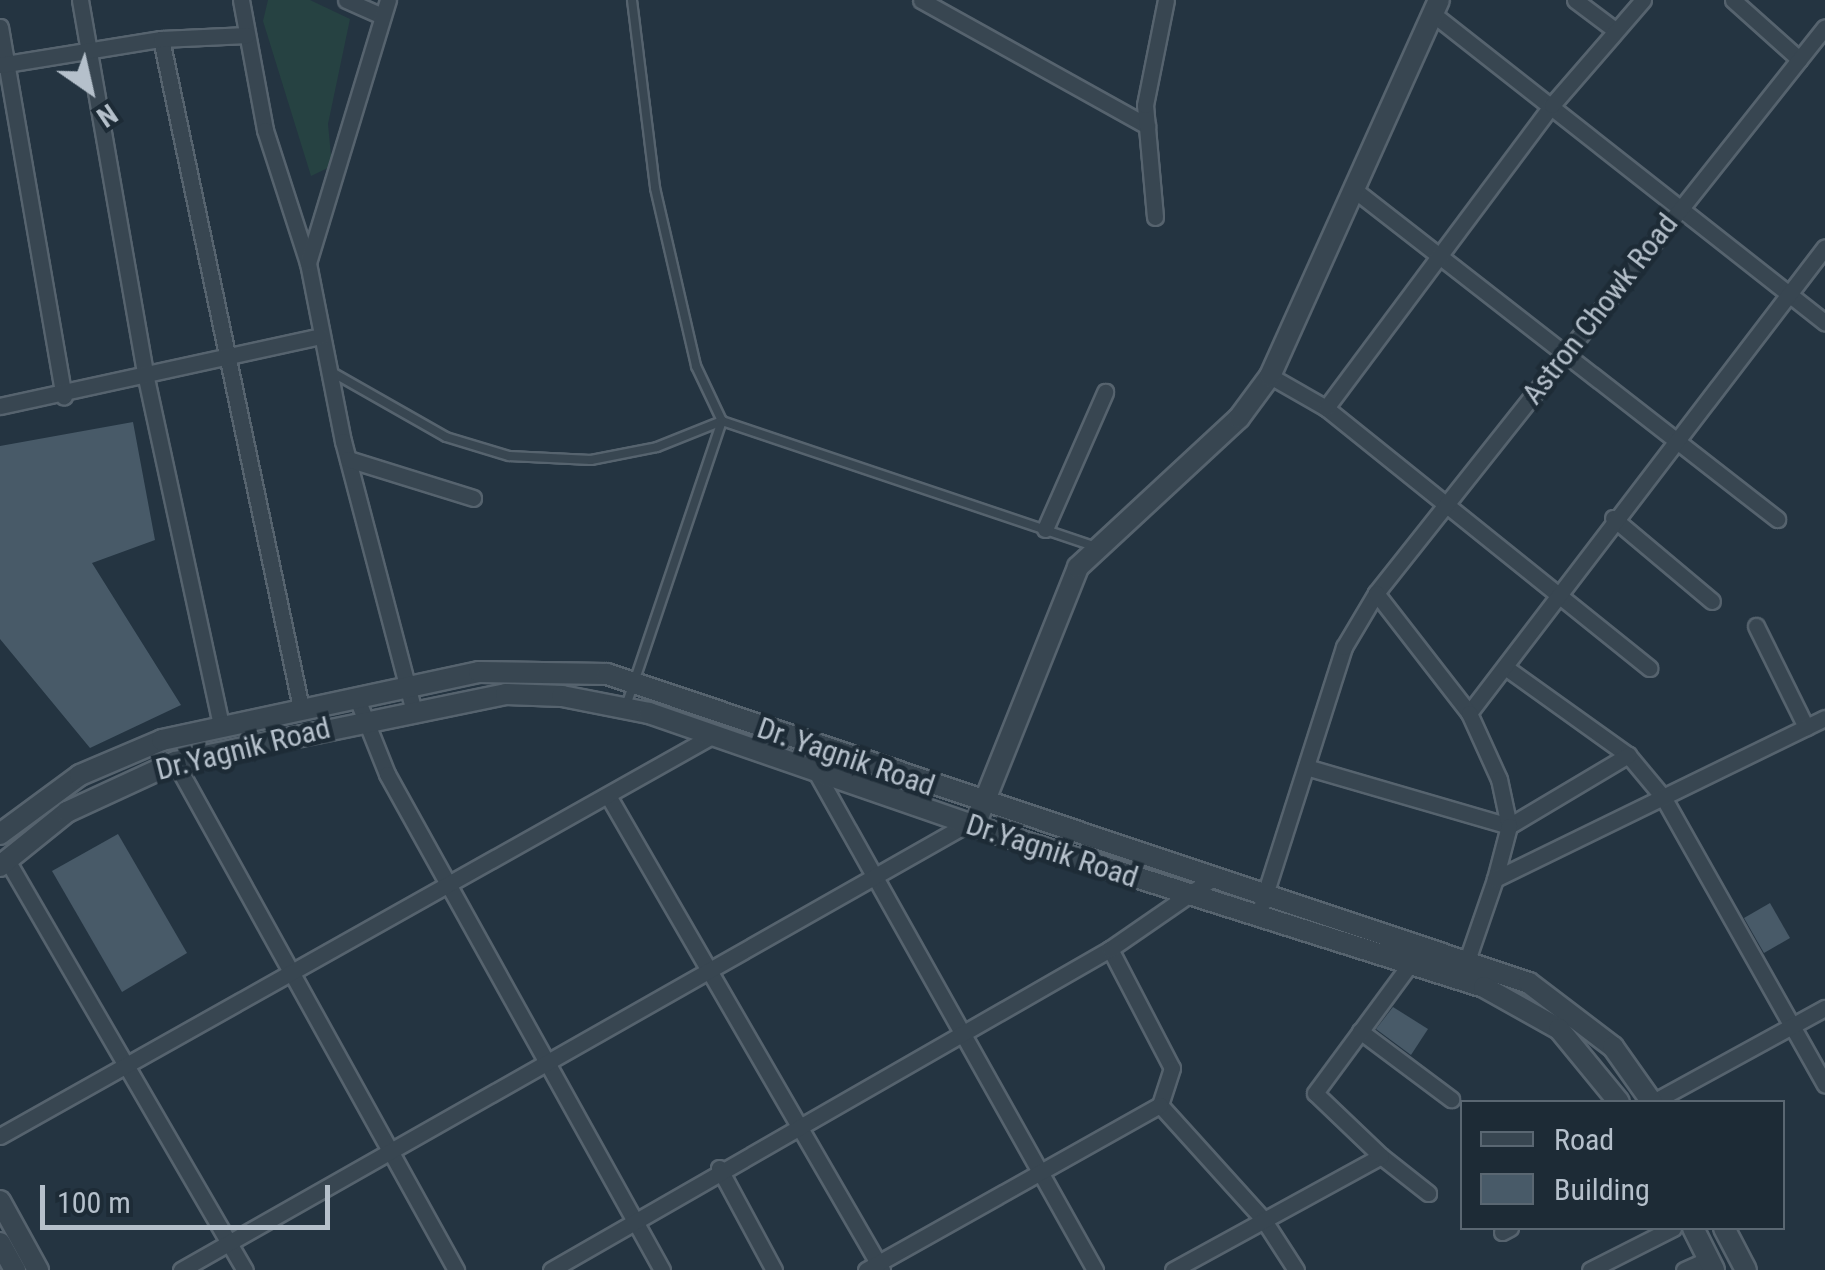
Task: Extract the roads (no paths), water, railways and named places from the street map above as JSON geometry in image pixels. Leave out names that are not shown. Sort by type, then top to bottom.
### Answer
[{"type":"street","points":[[80,0],[146,378],[221,725]]},
{"type":"street","points":[[241,0],[265,130],[308,263],[326,369],[414,710]]},
{"type":"street","points":[[308,263],[385,8],[346,0]]},
{"type":"street","points":[[921,0],[1147,126]]},
{"type":"street","points":[[1155,217],[1147,126],[1166,0]]},
{"type":"street","points":[[1576,0],[1616,30]]},
{"type":"street","points":[[1326,408],[1552,105],[1643,0]]},
{"type":"street","points":[[1733,0],[1799,59]]},
{"type":"street","points":[[180,1270],[874,880],[967,824],[988,806],[1064,598],[1094,546],[1239,418],[1270,376],[1436,7],[1825,323]]},
{"type":"street","points":[[0,26],[64,396]]},
{"type":"street","name":"Astron Chowk Road","points":[[1258,916],[1344,647],[1376,593],[1443,502],[1570,352],[1682,203],[1825,27]]},
{"type":"street","points":[[4,65],[161,38],[247,34]]},
{"type":"street","points":[[161,38],[231,360],[300,708]]},
{"type":"street","points":[[1352,188],[1570,352],[1777,519]]},
{"type":"street","points":[[1469,713],[1674,436],[1825,247]]},
{"type":"street","points":[[0,406],[231,360],[320,336]]},
{"type":"street","points":[[1270,376],[1326,408],[1649,668]]},
{"type":"street","points":[[1044,529],[1105,392]]},
{"type":"street","points":[[348,459],[473,498]]},
{"type":"street","points":[[1613,518],[1712,601]]},
{"type":"street","points":[[1376,593],[1469,713],[1500,779],[1509,826],[1464,970]]},
{"type":"street","points":[[1756,626],[1806,728]]},
{"type":"street","points":[[1505,667],[1628,755],[1663,797],[1825,1085]]},
{"type":"street","name":"Dr. Yagnik Road","points":[[0,834],[80,775],[162,740],[221,725],[407,684],[537,670],[634,680],[988,806],[1210,880],[1421,944],[1464,970],[1561,1000],[1614,1048],[1652,1100]]},
{"type":"street","name":"Dr.Yagnik Road","points":[[4,863],[67,812],[175,762],[362,720],[506,694],[626,707],[1191,896],[1413,964],[1464,970],[1558,1029],[1617,1100]]},
{"type":"street","points":[[356,696],[362,720],[451,887],[662,1270]]},
{"type":"street","points":[[1495,880],[1824,721]]},
{"type":"street","points":[[0,1136],[610,799],[712,736]]},
{"type":"street","points":[[1306,767],[1509,826],[1628,755]]},
{"type":"street","points":[[175,762],[290,977],[456,1270]]},
{"type":"street","points":[[816,772],[1094,1270]]},
{"type":"street","points":[[610,799],[715,969],[875,1268],[1036,1172],[1160,1106],[1172,1068],[1110,950]]},
{"type":"street","points":[[4,863],[130,1066],[245,1270]]},
{"type":"street","points":[[551,1270],[720,1168],[1110,950],[1210,880]]},
{"type":"street","points":[[1421,944],[1413,964],[1314,1093],[1381,1156],[1428,1193]]},
{"type":"street","points":[[1657,1100],[1825,1008]]},
{"type":"street","points":[[1360,1031],[1451,1099]]},
{"type":"street","points":[[1160,1106],[1263,1220],[1296,1270]]},
{"type":"street","points":[[1173,1270],[1381,1156]]},
{"type":"street","points":[[720,1168],[774,1270]]},
{"type":"street","points":[[0,1201],[38,1270]]},
{"type":"street","points":[[1590,1270],[1670,1230]]},
{"type":"street","points":[[1684,1270],[1711,1264],[1694,1230]]},
{"type":"street","points":[[1725,1230],[1746,1270]]},
{"type":"street","points":[[0,1244],[14,1270]]},
{"type":"lane","points":[[626,707],[722,421],[696,366],[655,188],[632,0]]},
{"type":"lane","points":[[326,369],[446,437],[509,456],[591,460],[722,421],[1094,546]]}]
